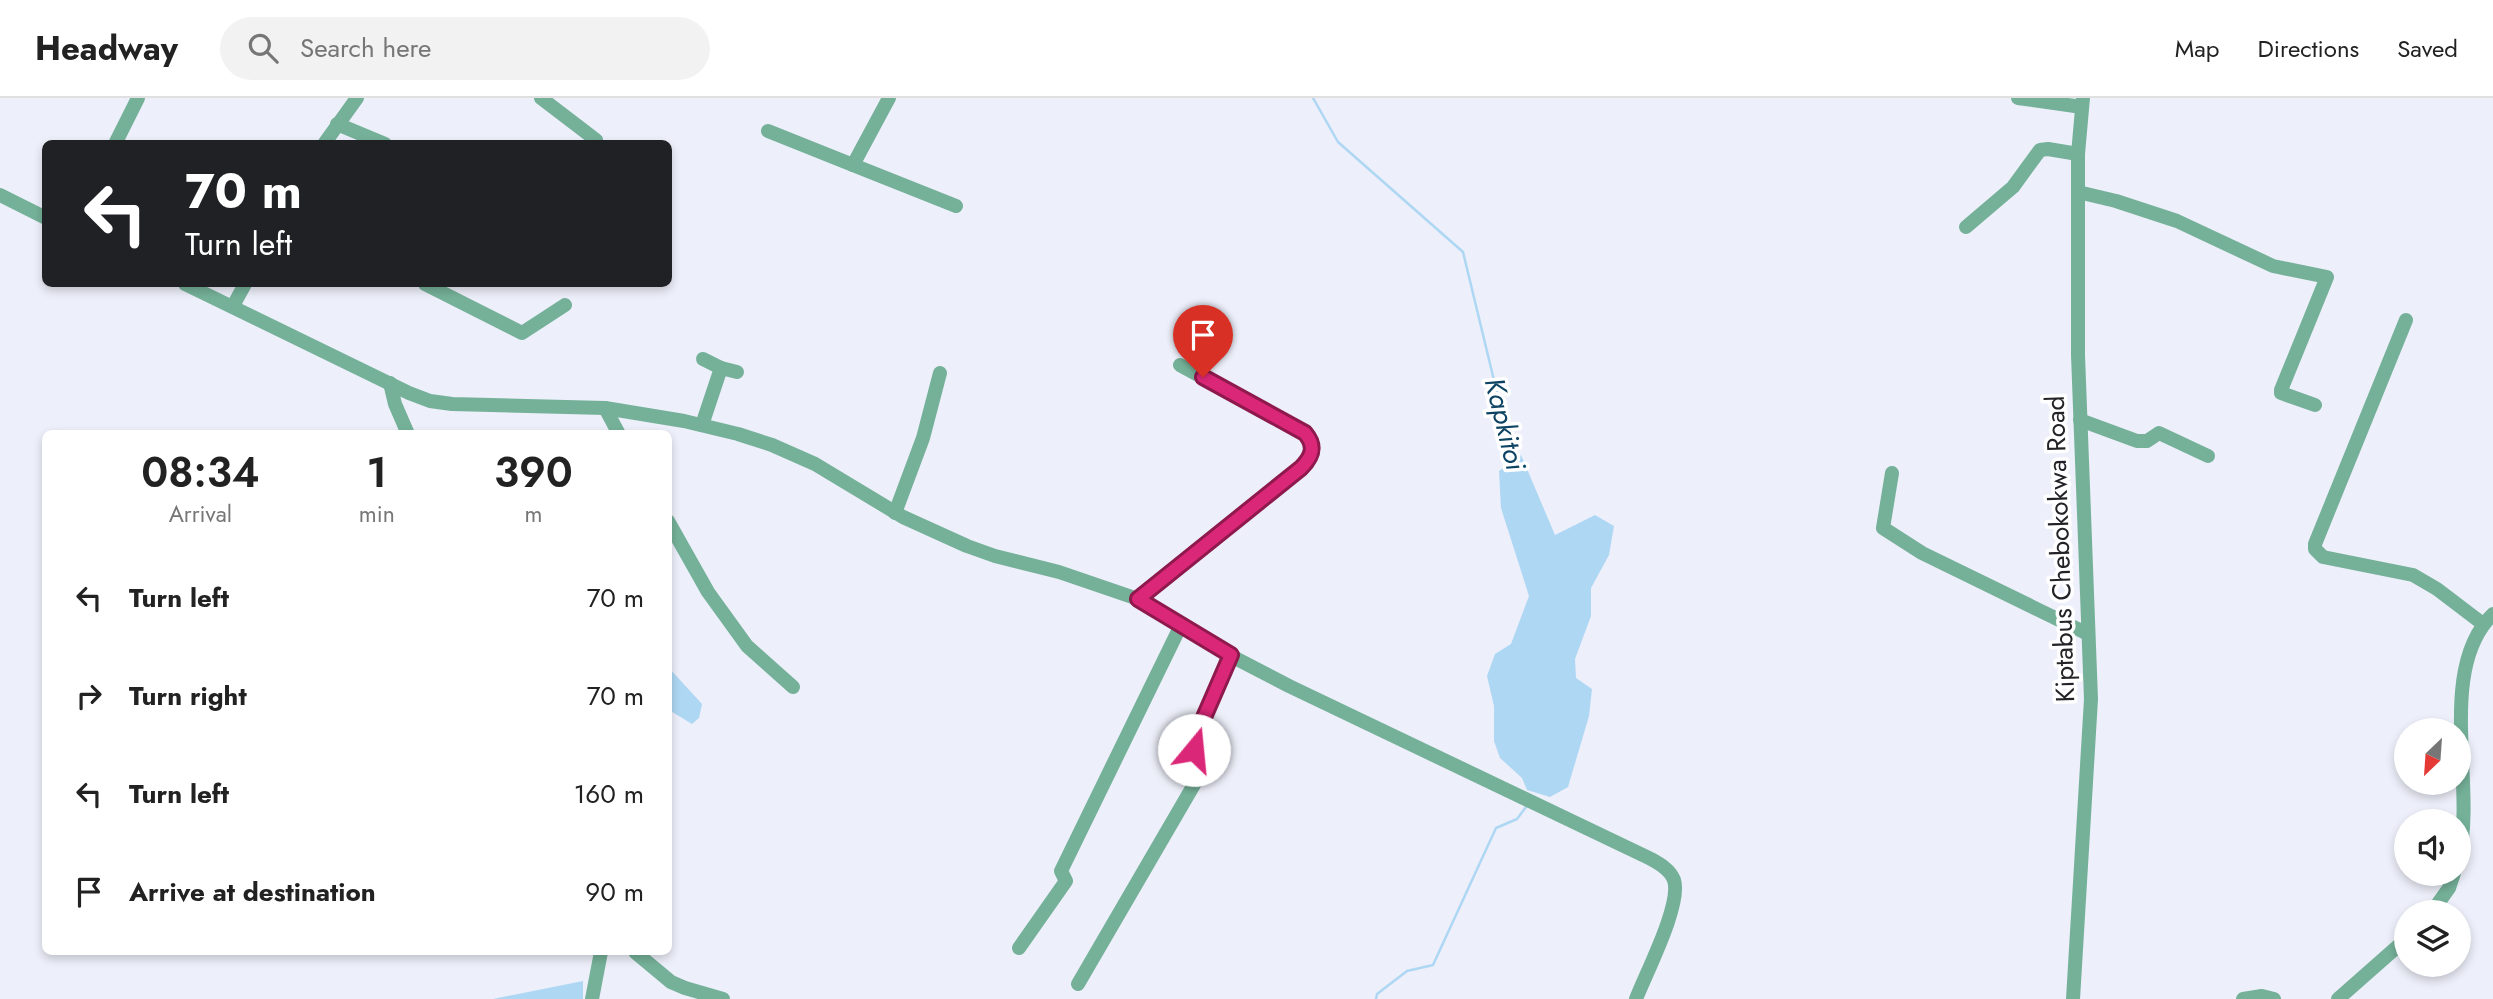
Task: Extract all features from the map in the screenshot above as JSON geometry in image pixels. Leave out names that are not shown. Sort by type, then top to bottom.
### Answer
[{"type":"street","points":[[117,140],[138,98]]},
{"type":"street","points":[[327,140],[357,98]]},
{"type":"street","points":[[541,98],[596,140]]},
{"type":"street","points":[[853,164],[889,98]]},
{"type":"street","points":[[2018,98],[2083,102]]},
{"type":"street","name":"Kiptabus Chebokokwa Road","points":[[2073,999],[2091,699],[2080,420],[2078,154],[2083,102]]},
{"type":"street","points":[[337,124],[375,140]]},
{"type":"street","points":[[768,131],[956,206]]},
{"type":"street","points":[[1966,227],[2013,187],[2040,150],[2078,154]]},
{"type":"street","points":[[2078,192],[2116,201],[2176,221],[2273,266],[2327,277],[2281,390],[2281,393],[2315,405]]},
{"type":"street","points":[[0,195],[42,216]]},
{"type":"street","points":[[192,287],[430,401],[452,404],[605,408],[738,434],[815,464],[895,513],[967,546],[1059,572],[1138,599],[1231,655],[1300,692],[1649,858],[1664,868],[1674,882],[1671,912],[1636,999]]},
{"type":"street","points":[[233,306],[243,287]]},
{"type":"street","points":[[431,287],[523,333],[565,305]]},
{"type":"street","points":[[2406,320],[2369,406],[2351,458],[2315,544],[2315,550],[2323,558],[2413,575],[2488,619],[2471,650],[2461,701],[2463,809]]},
{"type":"street","points":[[703,359],[737,372]]},
{"type":"street","points":[[1138,599],[1301,468],[1312,452],[1312,441],[1305,433],[1180,365]]},
{"type":"street","points":[[702,425],[721,368]]},
{"type":"street","points":[[895,513],[923,438],[940,373]]},
{"type":"street","points":[[390,383],[395,404],[406,430]]},
{"type":"street","points":[[605,408],[617,430]]},
{"type":"street","points":[[2080,420],[2143,442],[2159,433],[2208,456]]},
{"type":"street","points":[[1892,473],[1884,528],[1922,553],[2088,634]]},
{"type":"street","points":[[672,528],[708,592],[747,646],[793,687]]},
{"type":"street","points":[[1019,948],[1066,881],[1061,871],[1181,625]]},
{"type":"street","points":[[1079,984],[1206,764],[1197,760],[1195,738],[1231,655]]},
{"type":"street","points":[[2338,999],[2394,950]]},
{"type":"street","points":[[592,999],[600,955]]},
{"type":"street","points":[[639,955],[671,982],[723,999]]},
{"type":"street","points":[[2243,999],[2262,996],[2274,999]]},
{"type":"water","points":[[1521,455],[1555,535],[1595,515],[1614,526],[1609,555],[1591,588],[1591,616],[1575,659],[1576,678],[1592,689],[1589,716],[1568,787],[1550,797],[1527,790],[1522,778],[1500,758],[1494,741],[1494,706],[1487,676],[1495,654],[1511,644],[1529,596],[1501,508],[1499,471]]},
{"type":"water","points":[[672,671],[702,704],[699,718],[692,724],[672,712]]},
{"type":"water","points":[[583,981],[583,999],[493,999]]},
{"type":"waterway","name":"Kapkitoi","points":[[1313,98],[1338,142],[1463,252],[1514,463]]},
{"type":"waterway","name":"Kapkitoi","points":[[1376,999],[1377,994],[1407,971],[1433,965],[1496,828],[1517,819],[1526,807]]},
{"type":"route","points":[[1194,750],[1195,738],[1231,655],[1138,599],[1301,468],[1313,447],[1312,441],[1305,433],[1203,377]]}]
